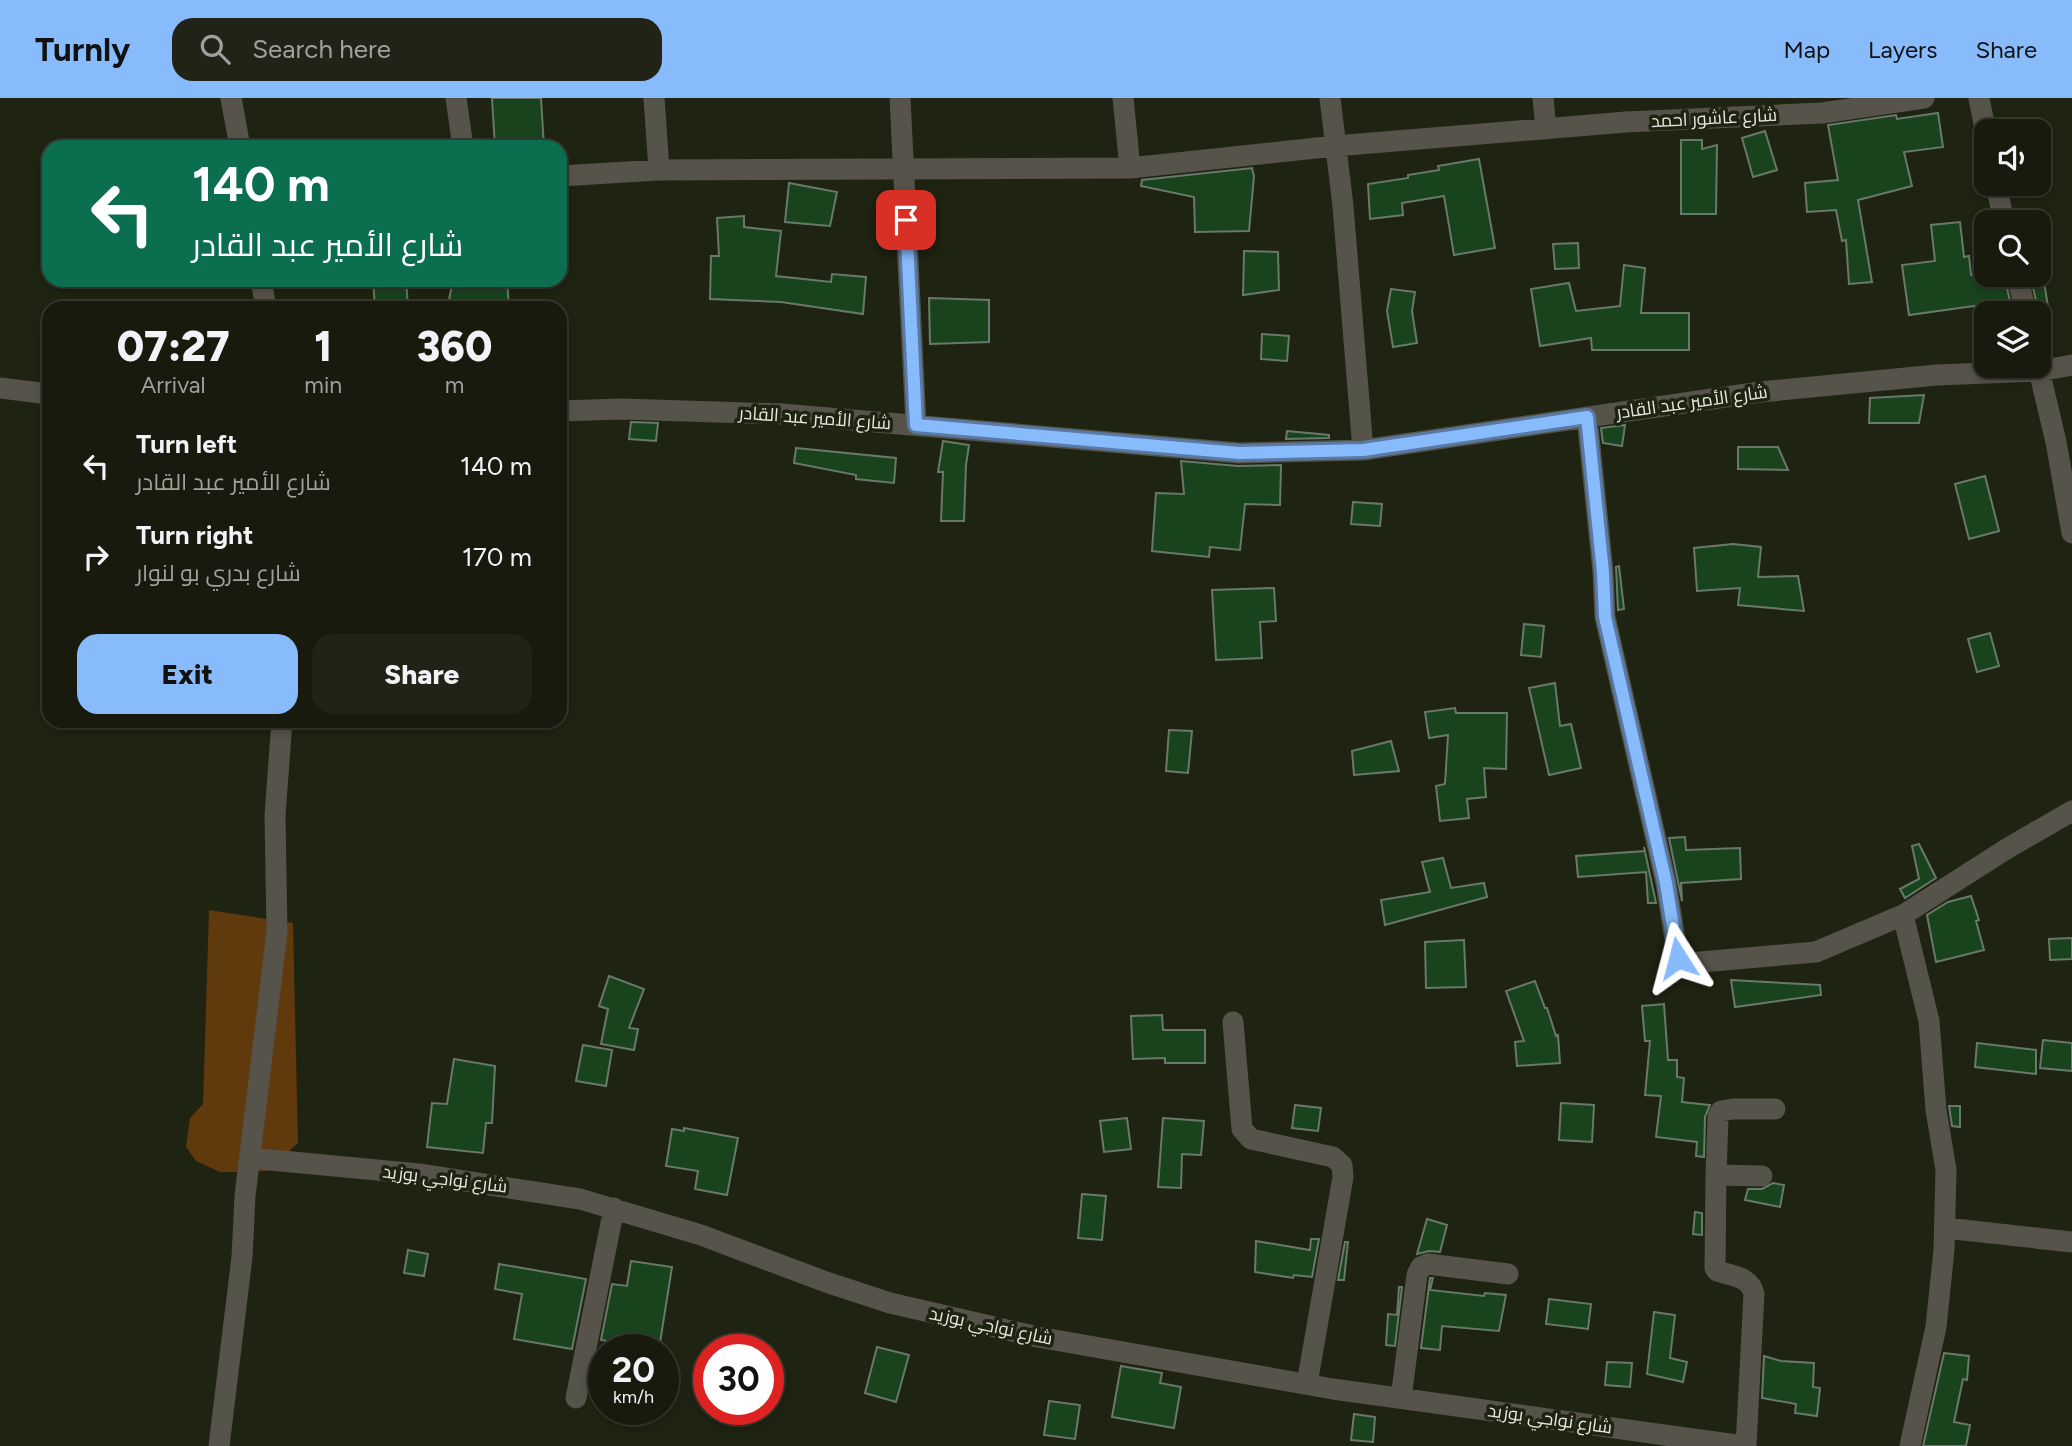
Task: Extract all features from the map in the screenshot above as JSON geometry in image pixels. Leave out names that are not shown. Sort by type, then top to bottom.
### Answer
[{"type":"street","points":[[231,98],[239,140]]},
{"type":"street","points":[[456,98],[461,140]]},
{"type":"street","points":[[654,98],[659,170]]},
{"type":"street","points":[[900,98],[916,425]]},
{"type":"street","points":[[1123,98],[1130,168]]},
{"type":"street","points":[[1330,98],[1343,206],[1363,450]]},
{"type":"street","points":[[1543,98],[1546,129]]},
{"type":"street","name":"شارع عاشور احمد","points":[[567,176],[659,170],[1130,168],[1335,146],[1924,98]]},
{"type":"street","points":[[1979,98],[1983,119]]},
{"type":"street","name":"شارع الأمير عبد القادر","points":[[2051,367],[2072,365]]},
{"type":"street","name":"شارع الأمير عبد القادر","points":[[567,411],[621,409],[768,414],[1239,453],[1363,450],[1760,391],[1974,373]]},
{"type":"street","points":[[2040,378],[2056,442],[2072,533]]},
{"type":"street","points":[[0,388],[42,393]]},
{"type":"street","points":[[1587,417],[1605,617],[1666,883],[1678,958],[1689,963],[1816,952],[1903,915],[2072,811]]},
{"type":"street","points":[[219,1446],[242,1257],[245,1196],[277,932],[275,816],[281,728]]},
{"type":"street","points":[[1903,915],[1929,1021],[1936,1110],[1945,1170],[1944,1227],[1936,1326],[1910,1446]]},
{"type":"street","points":[[1233,1022],[1241,1129],[1245,1135],[1251,1139],[1333,1157],[1342,1165],[1343,1177],[1307,1384]]},
{"type":"street","points":[[1745,1446],[1754,1294],[1747,1280],[1717,1271],[1715,1268],[1718,1117],[1721,1111],[1733,1109],[1775,1109]]},
{"type":"street","name":"شارع نواجي بوزيد","points":[[250,1158],[419,1174],[538,1191],[614,1208],[701,1235],[890,1303],[1038,1337],[1649,1439],[1745,1446]]},
{"type":"street","points":[[1716,1175],[1762,1176]]},
{"type":"street","points":[[576,1398],[614,1208]]},
{"type":"street","points":[[1944,1227],[2072,1242]]},
{"type":"street","points":[[1401,1398],[1417,1275],[1421,1267],[1428,1264],[1508,1274]]},
{"type":"shaded area","points":[[209,910],[293,923],[298,1143],[267,1171],[220,1172],[196,1161],[186,1147],[190,1118],[203,1104]]},
{"type":"building","points":[[492,98],[541,98],[544,140],[495,140]]},
{"type":"building","points":[[1938,113],[1943,147],[1904,152],[1912,186],[1858,200],[1872,282],[1849,284],[1846,240],[1842,241],[1836,210],[1807,212],[1805,183],[1838,180],[1828,125],[1896,115],[1897,119]]},
{"type":"building","points":[[1765,131],[1777,170],[1753,177],[1742,138]]},
{"type":"building","points":[[1681,140],[1702,140],[1702,149],[1717,145],[1716,214],[1681,214]]},
{"type":"building","points":[[1479,159],[1495,248],[1454,255],[1444,196],[1402,203],[1403,215],[1370,219],[1368,184],[1408,178],[1408,175],[1439,170],[1438,166]]},
{"type":"building","points":[[1252,168],[1254,176],[1249,231],[1195,232],[1194,197],[1141,186],[1142,180]]},
{"type":"building","points":[[789,183],[837,192],[830,226],[785,222]]},
{"type":"building","points":[[744,216],[744,227],[781,231],[776,276],[831,282],[832,274],[866,277],[863,314],[781,302],[710,299],[711,256],[719,256],[717,218]]},
{"type":"building","points":[[1960,222],[1964,257],[1969,256],[1974,287],[2007,287],[2010,301],[1974,301],[1974,306],[1909,315],[1902,265],[1935,261],[1931,225]]},
{"type":"building","points":[[1578,243],[1579,268],[1555,269],[1553,244]]},
{"type":"building","points":[[1244,251],[1278,252],[1279,290],[1243,295]]},
{"type":"building","points":[[1624,265],[1645,268],[1641,313],[1689,313],[1689,350],[1592,350],[1591,338],[1540,346],[1531,289],[1569,283],[1576,311],[1620,306]]},
{"type":"building","points":[[374,287],[407,287],[408,301],[374,301]]},
{"type":"building","points":[[452,287],[508,287],[508,301],[449,301]]},
{"type":"building","points":[[2033,287],[2045,287],[2047,301],[2036,301]]},
{"type":"building","points":[[1391,289],[1415,292],[1412,311],[1417,343],[1393,347],[1387,311]]},
{"type":"building","points":[[929,298],[989,300],[989,342],[930,344]]},
{"type":"building","points":[[1262,334],[1289,336],[1287,361],[1261,359]]},
{"type":"building","points":[[1924,395],[1919,423],[1869,423],[1870,398]]},
{"type":"building","points":[[631,422],[658,423],[656,441],[629,439]]},
{"type":"building","points":[[1625,425],[1622,446],[1603,443],[1601,428]]},
{"type":"building","points":[[1287,431],[1329,435],[1329,438],[1286,439]]},
{"type":"building","points":[[943,441],[969,445],[964,521],[941,521],[943,472],[938,472]]},
{"type":"building","points":[[1738,447],[1778,447],[1788,470],[1738,469]]},
{"type":"building","points":[[796,448],[896,458],[894,483],[856,479],[856,475],[794,463]]},
{"type":"building","points":[[1181,461],[1238,466],[1281,465],[1280,505],[1245,504],[1240,550],[1210,547],[1209,557],[1152,551],[1156,493],[1184,494]]},
{"type":"building","points":[[1985,476],[1999,531],[1969,539],[1955,484]]},
{"type":"building","points":[[1353,502],[1382,504],[1380,526],[1351,524]]},
{"type":"building","points":[[1733,544],[1761,547],[1758,577],[1798,576],[1804,611],[1738,605],[1740,588],[1697,591],[1694,548]]},
{"type":"building","points":[[1619,566],[1624,609],[1618,610],[1616,567]]},
{"type":"building","points":[[1274,588],[1276,621],[1260,622],[1262,658],[1216,660],[1212,590]]},
{"type":"building","points":[[1524,624],[1544,626],[1541,657],[1521,655]]},
{"type":"building","points":[[1990,633],[1999,666],[1977,672],[1968,639]]},
{"type":"building","points":[[1555,683],[1560,726],[1571,724],[1581,768],[1549,775],[1529,688]]},
{"type":"building","points":[[1455,708],[1456,713],[1507,713],[1506,769],[1484,768],[1486,797],[1467,799],[1469,818],[1440,821],[1436,786],[1445,784],[1448,735],[1429,738],[1425,712]]},
{"type":"building","points":[[1169,730],[1192,731],[1188,773],[1166,771]]},
{"type":"building","points":[[1391,741],[1399,771],[1354,775],[1352,751]]},
{"type":"building","points":[[1685,837],[1686,850],[1740,848],[1741,879],[1681,883],[1682,901],[1669,838]]},
{"type":"building","points":[[1919,844],[1936,878],[1905,898],[1900,889],[1919,879],[1912,846]]},
{"type":"building","points":[[1645,851],[1656,903],[1648,903],[1646,872],[1578,877],[1576,856]]},
{"type":"building","points":[[1443,858],[1451,888],[1484,883],[1487,897],[1385,925],[1381,900],[1430,892],[1422,862]]},
{"type":"building","points":[[1971,896],[1979,920],[1976,921],[1984,950],[1936,962],[1927,915],[1948,902]]},
{"type":"building","points":[[2072,938],[2072,959],[2050,960],[2049,939]]},
{"type":"building","points":[[1464,940],[1466,987],[1426,988],[1425,942]]},
{"type":"building","points":[[609,976],[644,989],[629,1028],[638,1029],[634,1050],[601,1044],[608,1009],[599,1006]]},
{"type":"building","points":[[1731,980],[1820,985],[1821,995],[1735,1007]]},
{"type":"building","points":[[1535,981],[1556,1036],[1558,1035],[1560,1063],[1517,1066],[1515,1042],[1524,1041],[1506,991]]},
{"type":"building","points":[[1664,1004],[1668,1060],[1677,1060],[1677,1077],[1684,1078],[1682,1102],[1710,1105],[1705,1117],[1704,1157],[1696,1156],[1697,1142],[1656,1137],[1661,1096],[1645,1095],[1650,1041],[1645,1041],[1642,1006]]},
{"type":"building","points":[[1162,1015],[1163,1030],[1205,1030],[1205,1063],[1165,1063],[1165,1058],[1133,1059],[1131,1016]]},
{"type":"building","points":[[2043,1040],[2072,1043],[2072,1071],[2040,1068]]},
{"type":"building","points":[[1977,1043],[2036,1050],[2036,1074],[1975,1067]]},
{"type":"building","points":[[583,1045],[612,1050],[606,1086],[576,1081]]},
{"type":"building","points":[[454,1059],[495,1066],[492,1123],[486,1123],[483,1153],[427,1147],[432,1103],[447,1104]]},
{"type":"building","points":[[1561,1103],[1594,1105],[1592,1142],[1559,1140]]},
{"type":"building","points":[[1295,1105],[1321,1108],[1318,1131],[1292,1128]]},
{"type":"building","points":[[1949,1106],[1960,1106],[1960,1127],[1952,1126]]},
{"type":"building","points":[[1127,1118],[1131,1149],[1104,1152],[1100,1121]]},
{"type":"building","points":[[1163,1118],[1204,1121],[1201,1155],[1182,1154],[1181,1188],[1158,1187]]},
{"type":"building","points":[[684,1128],[738,1138],[727,1195],[695,1189],[698,1171],[666,1166],[672,1129],[684,1131]]},
{"type":"building","points":[[1773,1183],[1784,1185],[1780,1207],[1745,1200],[1748,1189],[1762,1189]]},
{"type":"building","points":[[1082,1194],[1106,1196],[1102,1240],[1078,1238]]},
{"type":"building","points":[[1695,1212],[1702,1213],[1702,1235],[1693,1234]]},
{"type":"building","points":[[1427,1219],[1447,1225],[1440,1252],[1417,1254]]},
{"type":"building","points":[[1311,1239],[1319,1239],[1312,1277],[1294,1275],[1293,1278],[1255,1272],[1256,1241],[1310,1250]]},
{"type":"building","points":[[1345,1242],[1348,1242],[1344,1280],[1338,1280]]},
{"type":"building","points":[[408,1250],[428,1254],[424,1276],[404,1273]]},
{"type":"building","points":[[631,1261],[672,1267],[661,1334],[602,1334],[612,1284],[627,1286]]},
{"type":"building","points":[[499,1264],[586,1279],[572,1349],[514,1339],[522,1294],[495,1289]]},
{"type":"building","points":[[1430,1278],[1433,1278],[1430,1290],[1484,1296],[1485,1293],[1506,1295],[1499,1331],[1442,1326],[1440,1350],[1421,1348]]},
{"type":"building","points":[[1399,1287],[1402,1287],[1395,1346],[1386,1345],[1388,1314],[1397,1315]]},
{"type":"building","points":[[1549,1299],[1591,1304],[1588,1329],[1546,1324]]},
{"type":"building","points":[[1654,1312],[1675,1315],[1670,1358],[1687,1362],[1683,1382],[1647,1374]]},
{"type":"building","points":[[877,1347],[909,1355],[896,1402],[865,1393]]},
{"type":"building","points":[[1944,1353],[1969,1356],[1967,1380],[1963,1379],[1954,1422],[1970,1425],[1966,1446],[1923,1446]]},
{"type":"building","points":[[1764,1356],[1781,1361],[1814,1363],[1813,1387],[1820,1388],[1817,1416],[1795,1413],[1796,1404],[1762,1398]]},
{"type":"building","points":[[1607,1362],[1632,1363],[1630,1387],[1605,1385]]},
{"type":"building","points":[[1121,1366],[1162,1373],[1160,1383],[1181,1387],[1174,1428],[1112,1417]]},
{"type":"building","points":[[1049,1401],[1080,1405],[1075,1439],[1044,1435]]},
{"type":"building","points":[[1354,1414],[1375,1417],[1373,1442],[1351,1440]]},
{"type":"route","points":[[906,220],[916,425],[1239,453],[1363,450],[1587,417],[1605,617],[1666,883],[1678,958]]}]
